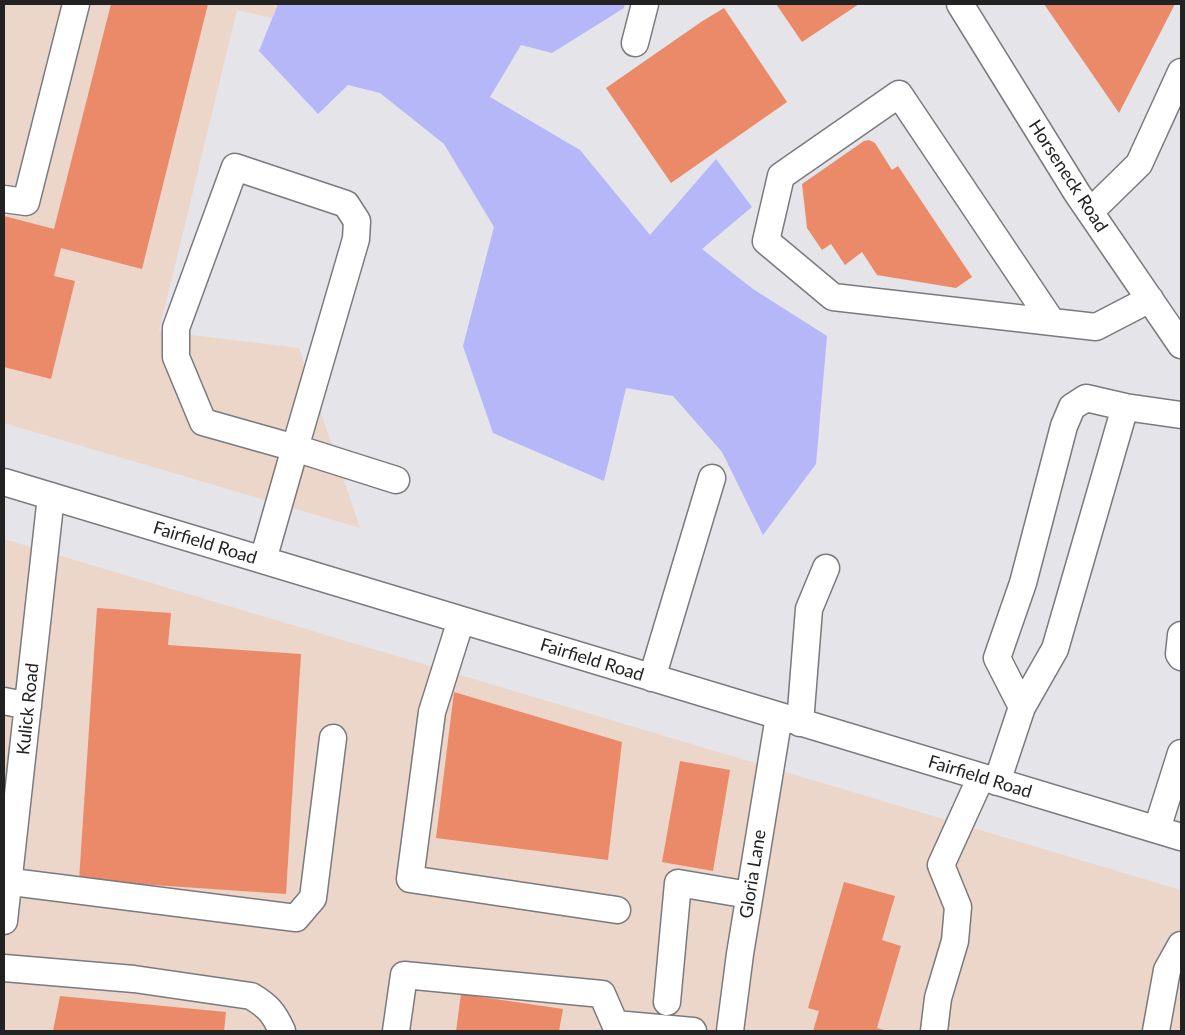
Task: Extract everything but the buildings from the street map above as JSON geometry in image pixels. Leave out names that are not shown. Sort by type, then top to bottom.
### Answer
[{"type":"street","points":[[4,199],[26,202],[76,4]]},
{"type":"street","points":[[635,43],[645,4]]},
{"type":"street","name":"Horseneck Road","points":[[960,4],[1090,212],[1181,345]]},
{"type":"street","points":[[1090,212],[1139,164],[1181,72]]},
{"type":"street","points":[[1052,322],[899,94],[781,176],[766,241],[833,297],[1052,322],[1096,327],[1150,300]]},
{"type":"street","points":[[263,560],[295,448],[356,239],[357,221],[346,204],[235,167],[176,328],[176,357],[203,422],[295,448],[396,480]]},
{"type":"street","points":[[1022,707],[997,658],[1022,583],[1064,426],[1072,406],[1086,398],[1124,407],[1181,416]]},
{"type":"street","points":[[934,1031],[938,998],[955,941],[958,907],[941,865],[989,780],[1022,707],[1055,649],[1124,407]]},
{"type":"street","points":[[652,678],[712,478]]},
{"type":"street","name":"Fairfield Road","points":[[4,482],[1181,837]]},
{"type":"street","name":"Kulick Road","points":[[4,921],[16,704],[51,496]]},
{"type":"street","name":"Gloria Lane","points":[[730,1031],[749,895],[790,720],[809,609],[826,568]]},
{"type":"street","points":[[461,620],[432,712],[410,879],[617,910]]},
{"type":"street","points":[[1181,635],[1179,654],[1181,657]]},
{"type":"street","points":[[6,882],[296,918],[313,898],[333,738]]},
{"type":"street","points":[[1157,829],[1181,753]]},
{"type":"street","points":[[667,1002],[678,883],[749,895]]},
{"type":"street","points":[[1156,1031],[1167,970],[1181,945]]},
{"type":"street","points":[[4,968],[134,979],[251,996],[265,1004],[276,1017],[282,1031]]},
{"type":"street","points":[[396,1031],[404,975],[602,994],[615,1024],[693,1031]]},
{"type":"shaded area","points":[[4,4],[278,4],[272,18],[237,10],[159,331],[299,348],[360,528],[4,423]]},
{"type":"shaded area","points":[[278,4],[625,4],[624,8],[552,53],[521,45],[490,97],[580,150],[650,235],[716,159],[752,207],[702,249],[753,289],[827,336],[816,464],[763,535],[722,452],[673,396],[626,388],[604,481],[493,433],[463,346],[494,227],[444,144],[380,93],[348,85],[318,114],[259,51]]},
{"type":"shaded area","points":[[4,539],[1181,890],[1181,1031],[4,1031]]}]
